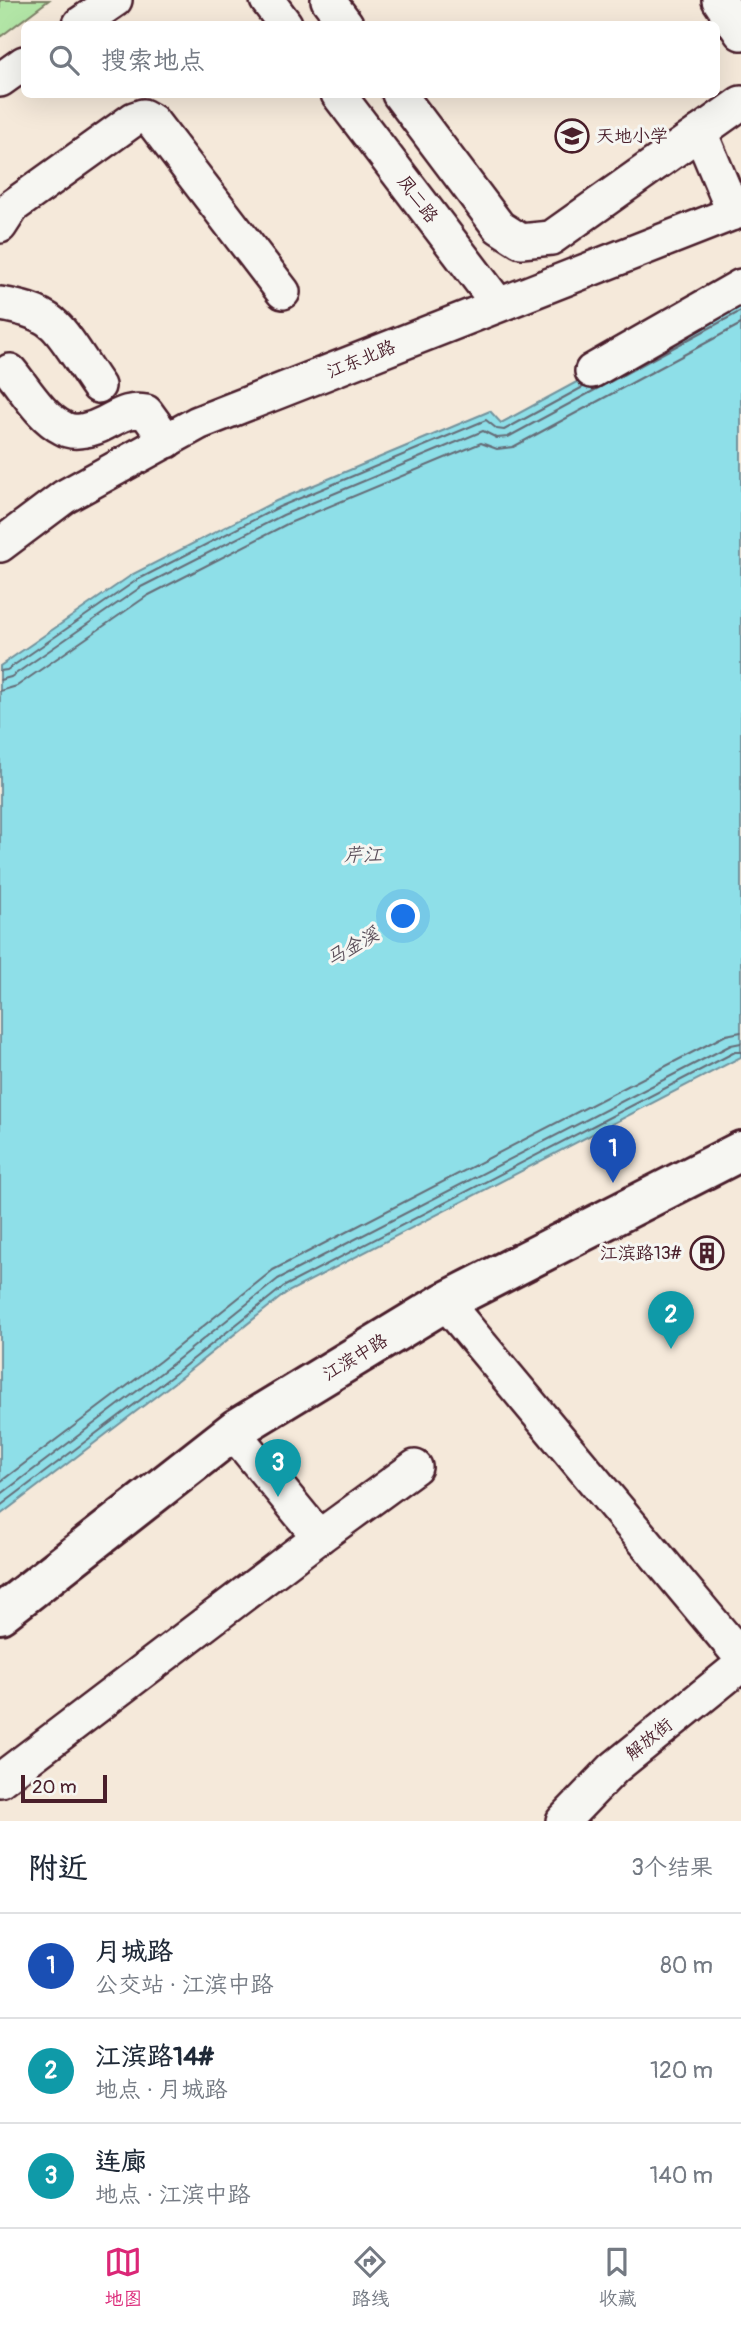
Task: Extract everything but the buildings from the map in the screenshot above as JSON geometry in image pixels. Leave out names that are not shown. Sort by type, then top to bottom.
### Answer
[{"type":"main road","name":"江滨中路","points":[[0,1614],[233,1432],[445,1302],[741,1151]]},
{"type":"street","points":[[84,21],[115,0]]},
{"type":"street","points":[[267,0],[283,21]]},
{"type":"street","points":[[328,0],[344,21]]},
{"type":"street","points":[[719,0],[741,33]]},
{"type":"street","points":[[0,80],[21,65]]},
{"type":"street","name":"凤二路","points":[[341,98],[498,304]]},
{"type":"street","points":[[402,98],[499,227],[521,241],[551,238],[741,103]]},
{"type":"street","points":[[0,226],[13,206],[134,119],[142,116],[152,121],[283,292]]},
{"type":"street","points":[[700,132],[737,212]]},
{"type":"street","name":"江东北路","points":[[0,545],[64,497],[198,424],[737,212]]},
{"type":"street","points":[[592,370],[741,286]]},
{"type":"street","points":[[0,304],[38,314],[54,324],[98,386]]},
{"type":"street","points":[[10,371],[47,415],[64,429],[80,431],[103,425],[122,412],[135,410],[146,412],[167,441]]},
{"type":"street","points":[[445,1302],[741,1657]]},
{"type":"street","points":[[233,1432],[319,1537]]},
{"type":"street","points":[[0,1780],[415,1467]]},
{"type":"street","name":"解放街","points":[[567,1820],[614,1768],[741,1665]]},
{"type":"green space","points":[[0,0],[49,0],[21,21],[0,37]]},
{"type":"water","name":"芹江","points":[[741,293],[741,1057],[286,1293],[0,1515],[0,666],[133,574],[276,501],[490,411],[501,423]]},
{"type":"place","name":"天地小学","points":[[572,136]]},
{"type":"place","name":"月城路","points":[[613,1183]]},
{"type":"place","name":"江滨路13#","points":[[707,1253]]},
{"type":"place","name":"江滨路14#","points":[[671,1349]]},
{"type":"place","name":"连廊","points":[[278,1497]]},
{"type":"water label","name":"马金溪","points":[[352,946]]}]
